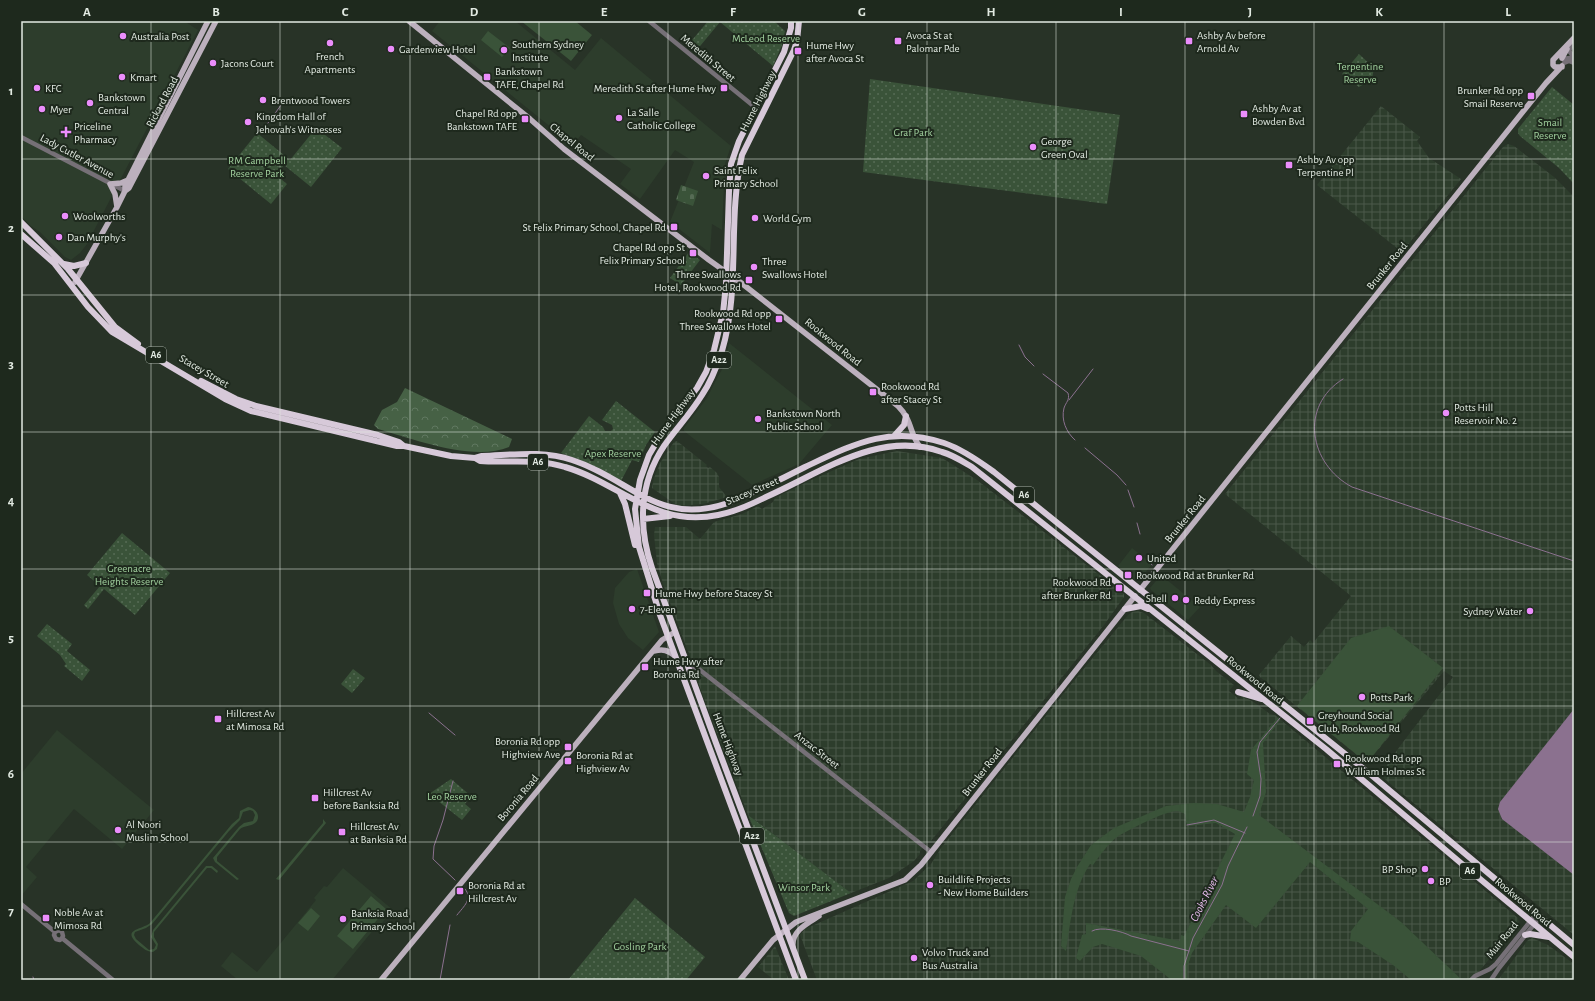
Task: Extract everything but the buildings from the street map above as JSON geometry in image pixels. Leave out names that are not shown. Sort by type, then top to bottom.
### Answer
[{"type":"highway","name":"Hume Highway","points":[[791,21],[790,34],[784,52],[735,150],[731,164],[727,273],[723,313],[714,350],[706,372],[694,393],[653,447],[645,463],[635,501],[636,531],[644,565],[675,656],[796,980]]},
{"type":"highway","name":"Hume Highway","points":[[799,21],[797,41],[792,56],[743,154],[739,168],[732,302],[723,348],[714,373],[703,395],[659,453],[648,480],[644,497],[642,519],[646,549],[675,632],[805,980]]},
{"type":"highway","points":[[735,150],[743,154]]},
{"type":"highway","name":"Stacey Street","points":[[21,222],[64,264],[107,319],[123,334],[227,395],[256,406],[378,436],[399,442],[404,446]]},
{"type":"highway","name":"Stacey Street","points":[[21,234],[45,254],[101,322],[112,332],[200,385],[240,407],[397,446],[404,446],[451,456],[475,458],[482,456],[526,454],[557,456],[588,466],[644,497],[664,506],[676,509],[694,510],[713,507],[735,500],[854,445],[881,437],[914,436]]},
{"type":"highway","points":[[64,264],[74,266],[86,263]]},
{"type":"highway","points":[[894,436],[904,425],[906,416]]},
{"type":"highway","name":"Rookwood Road","points":[[914,436],[946,443],[984,464],[1370,774],[1574,946]]},
{"type":"highway","name":"Stacey Street","points":[[475,458],[480,461],[533,462],[557,465],[584,474],[643,505],[673,516],[699,517],[725,514],[743,508],[854,455],[881,448],[903,445],[920,447]]},
{"type":"highway","name":"Rookwood Road","points":[[920,447],[941,451],[972,467],[1365,781],[1532,923],[1574,956]]},
{"type":"highway","points":[[619,492],[625,504],[634,541],[644,565]]},
{"type":"highway","points":[[642,519],[673,516]]},
{"type":"highway","name":"Brunker Road","points":[[1135,596],[1140,590]]},
{"type":"highway","points":[[1125,609],[1141,606],[1152,610]]},
{"type":"highway","points":[[1238,692],[1264,699]]},
{"type":"highway","points":[[1525,935],[1530,934],[1549,937]]},
{"type":"main road","name":"Rickard Road","points":[[125,192],[125,186],[208,21]]},
{"type":"main road","name":"Rickard Road","points":[[72,285],[77,279],[125,192],[129,188],[216,21]]},
{"type":"main road","name":"Chapel Road","points":[[409,21],[530,119],[564,149],[727,273]]},
{"type":"main road","points":[[1555,58],[1574,39]]},
{"type":"main road","name":"Brunker Road","points":[[1140,590],[1549,79],[1562,62],[1574,39]]},
{"type":"main road","points":[[1554,66],[1558,68],[1562,62],[1558,57],[1555,58]]},
{"type":"main road","name":"Brunker Road","points":[[1549,79],[1554,66],[1553,62],[1555,58]]},
{"type":"main road","points":[[117,208],[115,194],[110,184],[121,183],[129,180]]},
{"type":"main road","name":"Rookwood Road","points":[[727,273],[888,398],[906,416],[920,447]]},
{"type":"main road","name":"Brunker Road","points":[[740,980],[773,940],[796,922],[905,880],[921,865],[1135,596]]},
{"type":"main road","name":"Boronia Road","points":[[381,980],[653,651],[668,636],[675,632]]},
{"type":"main road","points":[[653,651],[660,649],[666,650],[675,656]]},
{"type":"main road","points":[[794,948],[794,937],[798,932],[829,909]]},
{"type":"street","name":"Meredith Street","points":[[650,21],[756,108]]},
{"type":"street","points":[[1574,39],[1569,51],[1574,58]]},
{"type":"street","points":[[1562,62],[1567,58],[1574,58]]},
{"type":"street","points":[[1562,62],[1569,61],[1574,63]]},
{"type":"street","name":"Lady Cutler Avenue","points":[[21,137],[125,192]]},
{"type":"street","name":"Anzac Street","points":[[688,668],[695,667],[700,670],[931,852]]},
{"type":"street","points":[[21,904],[55,932],[59,930],[62,932],[62,938],[113,980]]},
{"type":"street","name":"Muir Road","points":[[1471,980],[1475,976],[1481,974],[1496,964],[1538,916]]},
{"type":"street","name":"Muir Road","points":[[1491,980],[1525,935],[1532,923]]},
{"type":"street","points":[[1481,974],[1487,976],[1491,980]]},
{"type":"shaded area","name":"Bankstown Central","points":[[21,21],[184,21],[198,30],[87,244],[80,253],[71,260],[65,257],[40,232],[31,226],[21,216]]},
{"type":"shaded area","points":[[440,21],[515,21],[575,70],[601,38],[731,146],[725,164],[722,230],[712,224],[710,253],[670,222],[694,162],[675,150],[640,199],[620,184],[631,169],[581,135],[573,145],[432,31]]},
{"type":"shaded area","points":[[1381,106],[1420,137],[1417,141],[1429,158],[1461,179],[1402,252],[1317,185]]},
{"type":"shaded area","points":[[1508,144],[1514,146],[1554,177],[1574,197],[1574,935],[1383,777],[1383,771],[1400,746],[1453,677],[1444,671],[1367,763],[1260,677],[1259,675],[1291,636],[1304,647],[1310,640],[1313,643],[1351,596],[1225,494],[1503,147]]},
{"type":"shaded area","name":"Bankstown North Public School","points":[[729,343],[832,425],[799,464],[752,485],[684,431],[684,428],[707,398],[725,364]]},
{"type":"shaded area","points":[[677,441],[707,465],[706,466],[708,468],[710,467],[717,473],[719,477],[719,487],[727,497],[703,504],[678,506],[652,488],[660,463],[674,442]]},
{"type":"shaded area","points":[[897,451],[942,458],[977,480],[1124,594],[1124,597],[1104,625],[931,841],[928,841],[914,861],[889,878],[851,893],[748,815],[663,584],[657,563],[654,535],[655,527],[686,527],[700,539],[714,522],[742,514],[758,506],[762,509],[773,502],[775,498],[859,459]]},
{"type":"shaded area","points":[[1132,548],[1152,564],[1138,582],[1118,566]]},
{"type":"shaded area","points":[[637,569],[659,632],[643,650],[628,638],[619,624],[613,603],[615,588],[629,572]]},
{"type":"shaded area","name":"Shell","points":[[1161,575],[1200,607],[1188,620],[1151,590],[1150,588]]},
{"type":"shaded area","points":[[1138,611],[1144,613],[1211,665],[1216,671],[1234,685],[1229,691],[1239,699],[1243,697],[1252,701],[1270,714],[1275,715],[1518,918],[1519,923],[1472,980],[817,980],[800,935],[805,929],[913,881],[931,864],[941,848],[1068,688],[1128,615],[1132,612]]},
{"type":"shaded area","points":[[1574,709],[1574,875],[1502,819],[1498,809],[1500,802]]},
{"type":"shaded area","name":"Al Noori Muslim School","points":[[57,730],[154,810],[122,849],[74,809],[26,867],[37,877],[21,896],[21,774]]},
{"type":"shaded area","name":"Banksia Road Primary School","points":[[343,868],[393,910],[377,929],[375,928],[332,980],[238,980],[221,966],[232,952],[257,972],[316,900],[314,898],[324,886],[327,887]]},
{"type":"shaded area","points":[[1532,938],[1548,945],[1574,964],[1574,980],[1498,980],[1528,940]]},
{"type":"shaded area","points":[[775,946],[789,980],[774,980],[758,967]]},
{"type":"green space","points":[[521,21],[575,21],[592,35],[571,61]]},
{"type":"green space","name":"McLeod Reserve","points":[[708,21],[774,21],[785,31],[782,45],[773,66],[720,22],[696,51],[688,45]]},
{"type":"green space","points":[[488,31],[510,48],[502,57],[481,40]]},
{"type":"green space","name":"Terpentine Reserve","points":[[1359,54],[1374,68],[1372,79],[1359,87],[1342,74]]},
{"type":"green space","name":"Graf Park","points":[[870,79],[1120,115],[1107,204],[863,172]]},
{"type":"green space","name":"Smail Reserve","points":[[1552,87],[1574,105],[1574,184],[1559,168],[1518,133],[1518,129]]},
{"type":"green space","name":"RM Campbell Reserve Park","points":[[316,128],[342,148],[311,187],[284,165],[276,175],[287,184],[271,204],[228,169],[257,133],[290,160]]},
{"type":"green space","points":[[681,185],[698,191],[693,206],[676,200]]},
{"type":"green space","points":[[689,252],[700,260],[681,285],[670,278]]},
{"type":"green space","points":[[405,388],[512,439],[509,447],[494,451],[461,451],[425,443],[378,429],[374,425],[382,410],[397,402]]},
{"type":"green space","name":"Apex Reserve","points":[[616,401],[655,432],[646,445],[639,462],[632,460],[621,481],[587,463],[561,453],[589,416],[603,427],[605,431],[611,431],[613,429],[612,425],[602,420]]},
{"type":"green space","name":"Greenacre Heights Reserve","points":[[122,533],[170,573],[135,615],[104,589],[88,609],[84,605],[100,586],[87,575]]},
{"type":"green space","points":[[47,624],[72,644],[67,651],[90,670],[82,681],[64,666],[66,664],[60,655],[37,636]]},
{"type":"green space","name":"Potts Park","points":[[1389,626],[1443,668],[1367,763],[1297,706],[1351,638]]},
{"type":"green space","points":[[353,669],[365,678],[352,693],[341,684]]},
{"type":"green space","points":[[1278,717],[1280,720],[1263,743],[1266,792],[1259,815],[1401,922],[1462,980],[1411,980],[1393,965],[1358,942],[1350,941],[1351,931],[1368,909],[1310,862],[1256,928],[1226,905],[1192,953],[1188,965],[1187,980],[1170,980],[1141,956],[1102,944],[1093,947],[1080,961],[1076,958],[1082,935],[1086,934],[1086,923],[1180,941],[1181,935],[1184,936],[1235,834],[1216,823],[1188,826],[1185,814],[1177,811],[1156,817],[1117,837],[1107,846],[1093,865],[1090,864],[1084,874],[1076,895],[1066,951],[1061,946],[1065,897],[1077,867],[1091,845],[1114,828],[1166,806],[1194,803],[1217,804],[1244,812],[1250,797],[1254,780],[1247,774],[1251,750]]},
{"type":"green space","name":"Leo Reserve","points":[[451,779],[471,796],[465,804],[471,809],[462,820],[438,801],[431,802],[429,794]]},
{"type":"green space","points":[[248,807],[256,811],[258,816],[257,821],[240,829],[217,857],[217,861],[239,879],[237,880],[215,862],[213,858],[239,827],[244,823],[253,821],[255,815],[253,811],[250,810],[243,812],[240,820],[229,831],[152,924],[135,932],[134,935],[136,939],[149,950],[154,949],[156,945],[151,937],[153,930],[206,866],[212,866],[218,871],[217,873],[211,868],[207,868],[154,932],[154,937],[158,944],[157,949],[153,952],[147,951],[134,940],[132,933],[150,923],[232,824],[239,818],[240,811]]},
{"type":"green space","name":"Winsor Park","points":[[748,815],[851,893],[794,916],[789,913]]},
{"type":"green space","points":[[323,819],[326,823],[279,880],[276,879],[323,823]]},
{"type":"green space","points":[[371,896],[386,909],[353,949],[337,936]]},
{"type":"green space","name":"Gosling Park","points":[[635,898],[705,957],[686,980],[568,980]]},
{"type":"green space","points":[[311,908],[320,916],[308,931],[298,923]]},
{"type":"waterway","points":[[268,123],[284,101]]},
{"type":"waterway","points":[[1019,345],[1025,357],[1034,366]]},
{"type":"waterway","points":[[1069,400],[1093,369]]},
{"type":"waterway","points":[[1043,374],[1068,393],[1068,399],[1064,408],[1063,417],[1067,430],[1075,440]]},
{"type":"waterway","points":[[1343,379],[1329,390],[1320,404],[1315,419],[1315,434],[1319,450],[1326,464],[1337,477],[1352,487],[1574,561]]},
{"type":"waterway","points":[[1085,448],[1117,475],[1126,485]]},
{"type":"waterway","points":[[1128,490],[1134,507]]},
{"type":"waterway","points":[[1137,523],[1140,534]]},
{"type":"waterway","points":[[1148,559],[1152,565]]},
{"type":"waterway","points":[[429,713],[455,735]]},
{"type":"waterway","name":"Cooks River","points":[[1253,816],[1260,796],[1261,779],[1257,752],[1260,742],[1280,718]]},
{"type":"waterway","points":[[453,781],[443,820],[434,846],[433,859],[455,880]]},
{"type":"waterway","points":[[1187,825],[1214,820],[1245,833]]},
{"type":"waterway","name":"Cooks River","points":[[1184,980],[1184,966],[1193,938],[1222,885],[1228,866],[1247,827]]},
{"type":"waterway","points":[[457,915],[468,899],[465,889]]},
{"type":"waterway","points":[[440,980],[450,925]]},
{"type":"waterway","points":[[1092,931],[1105,929],[1122,932],[1131,936],[1189,951]]},
{"type":"place","name":"Australia Post","points":[[123,36]]},
{"type":"place","name":"Avoca St at Palomar Pde","points":[[898,41]]},
{"type":"place","name":"Ashby Av before Arnold Av","points":[[1189,41]]},
{"type":"place","name":"French Apartments","points":[[330,43]]},
{"type":"place","name":"Gardenview Hotel","points":[[391,49]]},
{"type":"place","name":"Southern Sydney Institute","points":[[504,50]]},
{"type":"place","name":"Hume Hwy after Avoca St","points":[[798,51]]},
{"type":"place","name":"Jacons Court","points":[[213,63]]},
{"type":"place","name":"Kmart","points":[[122,77]]},
{"type":"place","name":"Bankstown TAFE, Chapel Rd","points":[[487,77]]},
{"type":"place","name":"KFC","points":[[37,88]]},
{"type":"place","name":"Meredith St after Hume Hwy","points":[[724,88]]},
{"type":"place","name":"Brunker Rd opp Smail Reserve","points":[[1531,96]]},
{"type":"place","name":"Brentwood Towers","points":[[263,100]]},
{"type":"place","name":"Bankstown Central","points":[[90,103]]},
{"type":"place","name":"Myer","points":[[42,109]]},
{"type":"place","name":"Ashby Av at Bowden Bvd","points":[[1244,114]]},
{"type":"place","name":"La Salle Catholic College","points":[[619,118]]},
{"type":"place","name":"Chapel Rd opp Bankstown TAFE","points":[[525,119]]},
{"type":"place","name":"Kingdom Hall of Jehovah's Witnesses","points":[[248,122]]},
{"type":"place","name":"Priceline Pharmacy","points":[[66,132]]},
{"type":"place","name":"George Green Oval","points":[[1033,147]]},
{"type":"place","name":"Ashby Av opp Terpentine Pl","points":[[1289,165]]},
{"type":"place","name":"Saint Felix Primary School","points":[[706,176]]},
{"type":"place","name":"Woolworths","points":[[65,216]]},
{"type":"place","name":"World Gym","points":[[755,218]]},
{"type":"place","name":"St Felix Primary School, Chapel Rd","points":[[674,227]]},
{"type":"place","name":"Dan Murphy's","points":[[59,237]]},
{"type":"place","name":"Chapel Rd opp St Felix Primary School","points":[[693,253]]},
{"type":"place","name":"Three Swallows Hotel","points":[[754,267]]},
{"type":"place","name":"Three Swallows Hotel, Rookwood Rd","points":[[749,280]]},
{"type":"place","name":"Rookwood Rd opp Three Swallows Hotel","points":[[779,319]]},
{"type":"place","name":"Rookwood Rd after Stacey St","points":[[873,392]]},
{"type":"place","name":"Potts Hill Reservoir No. 2","points":[[1446,413]]},
{"type":"place","name":"Bankstown North Public School","points":[[758,419]]},
{"type":"place","name":"United","points":[[1139,558]]},
{"type":"place","name":"Rookwood Rd at Brunker Rd","points":[[1128,575]]},
{"type":"place","name":"Rookwood Rd after Brunker Rd","points":[[1119,588]]},
{"type":"place","name":"Hume Hwy before Stacey St","points":[[647,593]]},
{"type":"place","name":"Shell","points":[[1175,598]]},
{"type":"place","name":"Reddy Express","points":[[1186,600]]},
{"type":"place","name":"7-Eleven","points":[[632,609]]},
{"type":"place","name":"Sydney Water","points":[[1530,611]]},
{"type":"place","name":"Hume Hwy after Boronia Rd","points":[[645,667]]},
{"type":"place","name":"Potts Park","points":[[1362,697]]},
{"type":"place","name":"Hillcrest Av at Mimosa Rd","points":[[218,719]]},
{"type":"place","name":"Greyhound Social Club, Rookwood Rd","points":[[1310,721]]},
{"type":"place","name":"Boronia Rd opp Highview Ave","points":[[568,747]]},
{"type":"place","name":"Boronia Rd at Highview Av","points":[[568,761]]},
{"type":"place","name":"Rookwood Rd opp William Holmes St","points":[[1337,764]]},
{"type":"place","name":"Hillcrest Av before Banksia Rd","points":[[315,798]]},
{"type":"place","name":"Al Noori Muslim School","points":[[118,830]]},
{"type":"place","name":"Hillcrest Av at Banksia Rd","points":[[342,832]]},
{"type":"place","name":"BP Shop","points":[[1425,869]]},
{"type":"place","name":"BP","points":[[1431,881]]},
{"type":"place","name":"Buildlife Projects - New Home Builders","points":[[930,885]]},
{"type":"place","name":"Boronia Rd at Hillcrest Av","points":[[460,891]]},
{"type":"place","name":"Noble Av at Mimosa Rd","points":[[46,918]]},
{"type":"place","name":"Banksia Road Primary School","points":[[343,919]]},
{"type":"place","name":"Volvo Truck and Bus Australia","points":[[914,958]]}]
